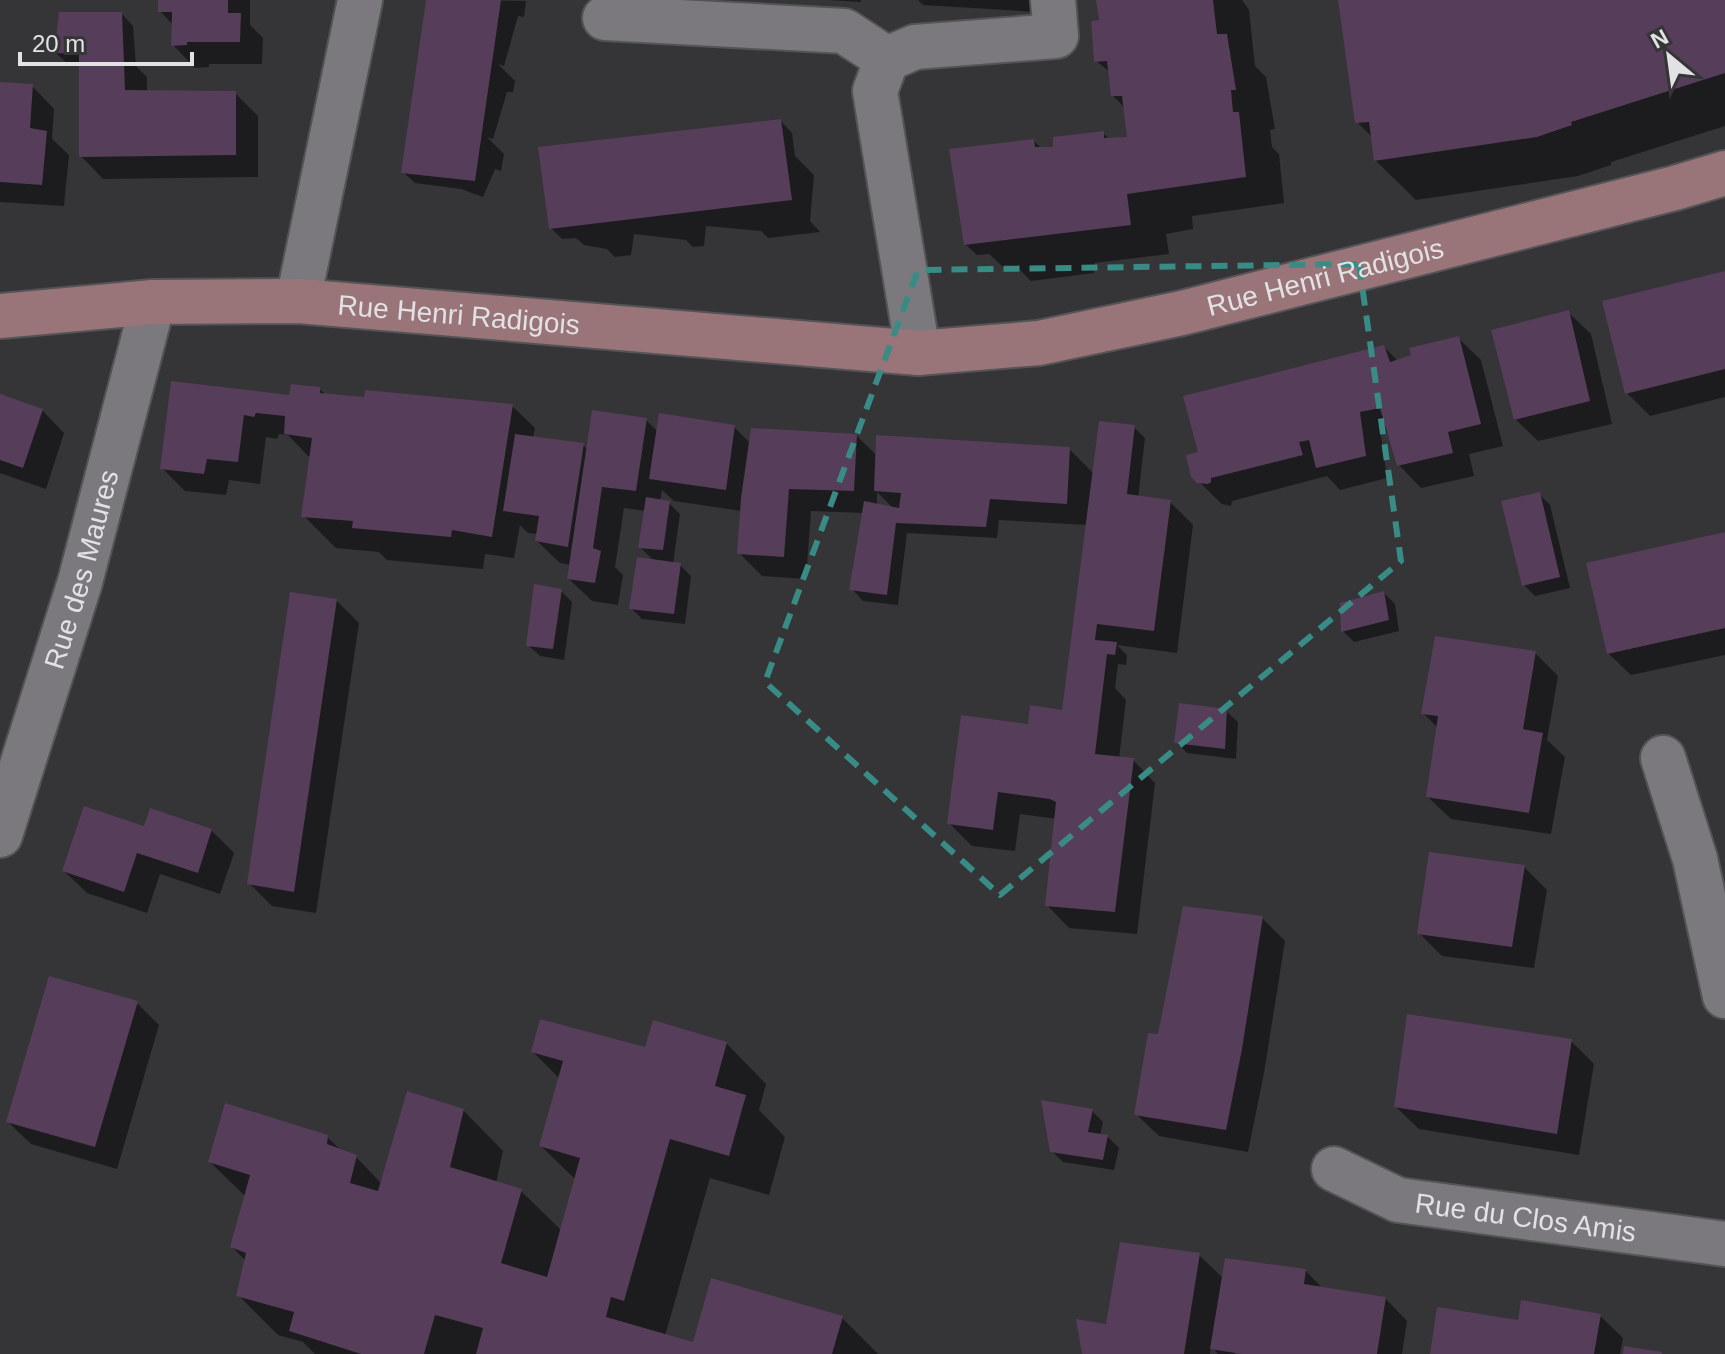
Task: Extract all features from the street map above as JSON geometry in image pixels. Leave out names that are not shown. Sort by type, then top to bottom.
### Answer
[{"type":"street","points":[[298,301],[360,0]]},
{"type":"street","points":[[918,353],[875,91],[887,59],[915,47],[1056,36],[1053,0]]},
{"type":"street","points":[[605,18],[844,31],[887,59]]},
{"type":"street","name":"Rue Henri Radigois","points":[[0,316],[153,302],[298,301],[918,353],[1039,343],[1182,313],[1725,173]]},
{"type":"street","name":"Rue des Maures","points":[[0,835],[80,582],[153,302]]},
{"type":"street","points":[[1663,758],[1695,859],[1725,996]]},
{"type":"street","name":"Rue du Clos Amis","points":[[1334,1169],[1398,1200],[1725,1244]]},
{"type":"highlighted area","points":[[1359,264],[1401,561],[1000,895],[765,682],[918,270]]},
{"type":"building","points":[[158,0],[228,0],[228,13],[241,13],[240,42],[187,42],[187,45],[171,46],[172,12],[158,12]]},
{"type":"building","points":[[426,0],[501,0],[475,181],[401,173]]},
{"type":"building","points":[[1096,0],[1213,0],[1217,34],[1227,34],[1236,90],[1231,90],[1233,112],[1239,112],[1246,177],[1127,194],[1131,225],[964,245],[949,149],[1034,139],[1035,147],[1053,147],[1053,137],[1104,131],[1104,138],[1127,137],[1122,96],[1111,96],[1107,61],[1094,62],[1091,21],[1099,20]]},
{"type":"building","points":[[1338,0],[1725,0],[1725,73],[1571,122],[1572,125],[1537,137],[1374,161],[1369,122],[1355,123]]},
{"type":"building","points":[[59,12],[122,12],[125,90],[236,91],[236,155],[79,157],[79,54],[54,53]]},
{"type":"building","points":[[0,82],[33,84],[30,128],[47,131],[42,185],[0,182]]},
{"type":"building","points":[[781,119],[792,200],[549,229],[538,147]]},
{"type":"building","points":[[1725,271],[1725,369],[1625,394],[1602,301]]},
{"type":"building","points":[[1569,310],[1590,401],[1514,420],[1491,330]]},
{"type":"building","points":[[1459,336],[1481,424],[1448,432],[1453,453],[1397,466],[1380,408],[1360,412],[1366,456],[1316,468],[1309,440],[1299,442],[1303,455],[1211,478],[1208,484],[1197,483],[1191,477],[1186,455],[1198,452],[1183,396],[1384,345],[1390,362],[1411,355],[1409,348]]},
{"type":"building","points":[[171,381],[289,395],[291,384],[320,387],[320,393],[364,397],[365,390],[513,404],[492,537],[452,530],[451,537],[352,528],[353,521],[301,517],[312,438],[284,434],[285,416],[244,415],[238,462],[207,459],[204,474],[160,469]]},
{"type":"building","points":[[0,394],[43,409],[23,468],[0,460]]},
{"type":"building","points":[[592,410],[647,418],[636,491],[602,487],[593,548],[601,551],[595,583],[567,579]]},
{"type":"building","points":[[659,413],[735,425],[726,490],[649,479]]},
{"type":"building","points":[[1099,421],[1135,425],[1127,494],[1171,500],[1154,631],[1097,624],[1095,640],[1117,642],[1115,655],[1107,654],[1095,754],[1134,758],[1115,912],[1045,906],[1056,802],[998,792],[993,830],[947,824],[961,715],[1028,724],[1030,705],[1062,710]]},
{"type":"building","points":[[751,428],[857,434],[854,491],[789,489],[784,557],[737,554]]},
{"type":"building","points":[[515,434],[584,443],[568,547],[535,541],[539,516],[503,511]]},
{"type":"building","points":[[876,435],[1070,447],[1067,504],[990,499],[986,527],[896,523],[887,595],[849,590],[864,501],[899,508],[901,493],[874,491]]},
{"type":"building","points":[[1540,492],[1560,577],[1522,586],[1501,501]]},
{"type":"building","points":[[646,497],[670,501],[663,550],[638,548]]},
{"type":"building","points":[[1725,532],[1725,628],[1607,654],[1586,563]]},
{"type":"building","points":[[637,557],[681,563],[674,614],[629,609]]},
{"type":"building","points":[[534,584],[562,589],[553,649],[526,646]]},
{"type":"building","points":[[1384,591],[1389,620],[1341,632],[1340,603]]},
{"type":"building","points":[[290,592],[337,599],[294,892],[247,884]]},
{"type":"building","points":[[1435,636],[1536,651],[1523,729],[1543,733],[1529,813],[1426,797],[1438,716],[1421,714]]},
{"type":"building","points":[[1179,703],[1227,709],[1225,749],[1174,743]]},
{"type":"building","points":[[84,806],[144,826],[150,808],[212,829],[198,873],[137,853],[124,892],[62,871]]},
{"type":"building","points":[[1429,852],[1525,865],[1512,947],[1417,934]]},
{"type":"building","points":[[1183,906],[1263,916],[1226,1130],[1134,1115],[1148,1033],[1158,1034]]},
{"type":"building","points":[[49,976],[138,1001],[95,1147],[6,1122]]},
{"type":"building","points":[[1407,1014],[1572,1039],[1557,1134],[1394,1107]]},
{"type":"building","points":[[540,1019],[645,1047],[653,1020],[727,1042],[715,1086],[746,1095],[729,1156],[670,1139],[624,1301],[611,1297],[606,1317],[693,1342],[711,1278],[843,1316],[832,1354],[476,1354],[483,1328],[435,1315],[424,1354],[361,1354],[289,1331],[294,1312],[236,1296],[246,1253],[230,1247],[250,1175],[208,1162],[225,1103],[328,1135],[327,1144],[357,1155],[350,1183],[378,1191],[407,1091],[464,1109],[450,1167],[522,1189],[501,1263],[547,1277],[580,1158],[539,1146],[563,1061],[531,1052]]},
{"type":"building","points":[[1041,1100],[1093,1109],[1088,1132],[1108,1135],[1103,1160],[1050,1152]]},
{"type":"building","points":[[1120,1242],[1200,1253],[1184,1354],[1082,1354],[1076,1319],[1106,1324]]},
{"type":"building","points":[[1225,1258],[1306,1269],[1304,1284],[1386,1297],[1377,1354],[1242,1354],[1210,1349]]},
{"type":"building","points":[[1521,1300],[1601,1314],[1594,1354],[1430,1354],[1437,1307],[1518,1320]]},
{"type":"building","points":[[1624,1346],[1662,1352],[1662,1354],[1623,1354]]}]
